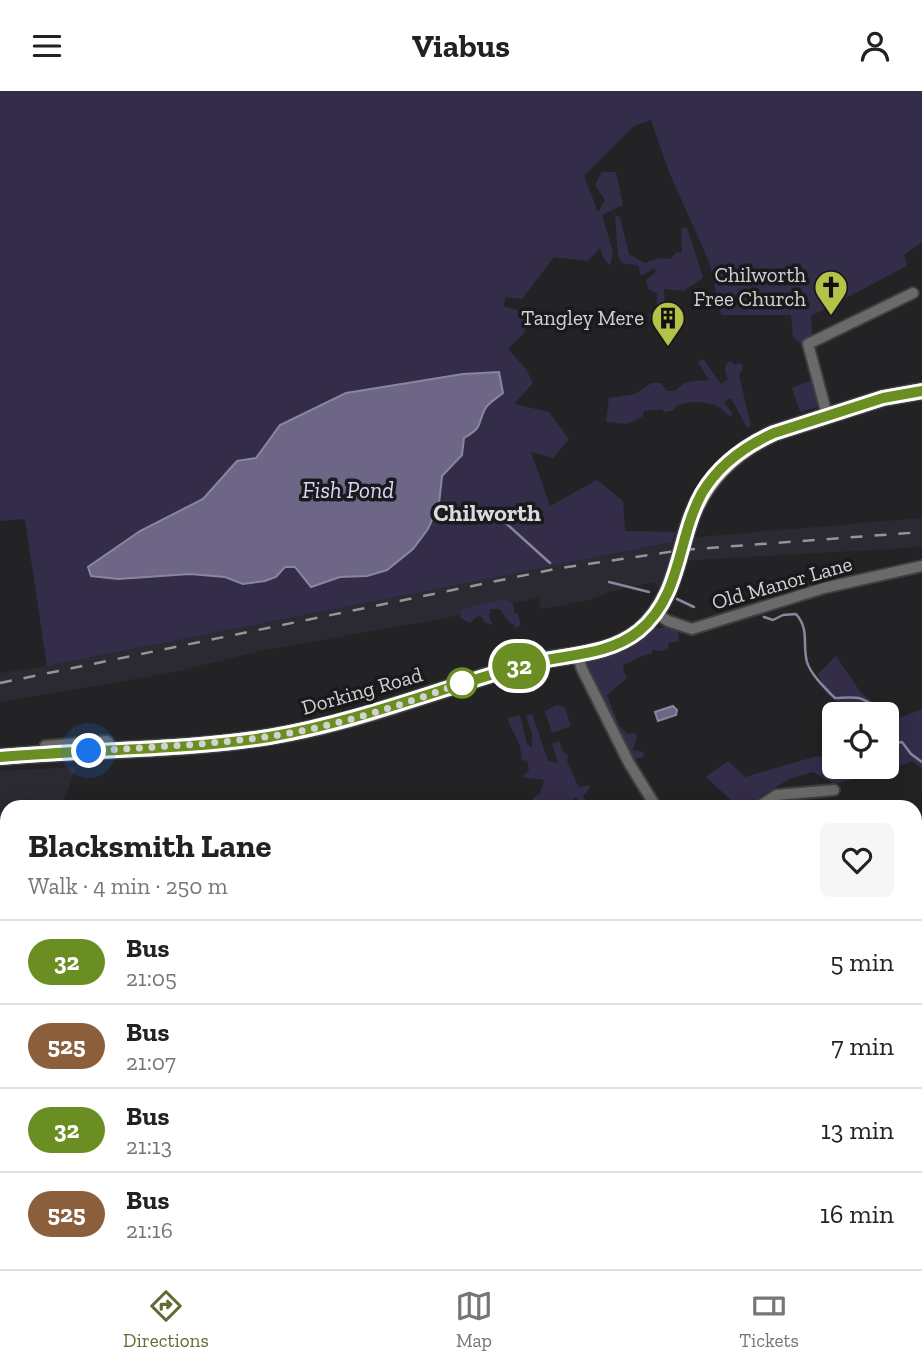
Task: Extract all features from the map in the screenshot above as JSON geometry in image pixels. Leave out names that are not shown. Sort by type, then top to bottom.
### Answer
[{"type":"main road","name":"Dorking Road","points":[[3,753],[206,744],[305,730],[522,665],[621,643],[640,630],[656,614],[669,590],[691,518],[702,493],[726,463],[757,441],[827,415],[883,398],[922,391]]},
{"type":"street","points":[[827,415],[808,344],[913,293]]},
{"type":"street","name":"Old Manor Lane","points":[[656,614],[692,629],[824,588],[922,566]]},
{"type":"street","points":[[578,654],[582,669],[629,763],[652,800]]},
{"type":"street","points":[[769,800],[777,795],[834,790]]},
{"type":"shaded area","points":[[0,91],[922,91],[922,242],[904,255],[907,266],[811,316],[812,331],[807,350],[793,337],[791,315],[721,315],[710,264],[669,172],[651,120],[634,126],[584,176],[598,212],[605,200],[595,185],[602,172],[616,172],[623,205],[602,215],[613,252],[610,266],[600,248],[588,261],[554,257],[522,299],[506,297],[503,306],[520,311],[529,323],[524,333],[508,349],[526,369],[533,383],[514,404],[549,412],[569,439],[553,458],[531,452],[550,506],[597,480],[623,501],[625,531],[676,532],[672,542],[47,666],[25,519],[0,521]],"holes":[[[499,372],[503,393],[486,407],[477,428],[463,438],[462,455],[442,476],[439,504],[367,576],[340,577],[312,586],[295,567],[285,567],[276,577],[243,584],[225,577],[190,574],[118,579],[88,567],[140,531],[203,499],[237,461],[256,458],[280,425],[346,393],[463,374]]]},
{"type":"shaded area","points":[[615,215],[620,217],[629,254],[645,263],[659,258],[670,259],[676,253],[682,252],[681,228],[687,227],[703,278],[683,291],[664,289],[665,309],[670,325],[664,326],[659,318],[651,319],[649,315],[657,309],[657,293],[648,289],[646,280],[656,272],[654,268],[643,275],[640,274],[639,266],[622,263],[618,255]]},
{"type":"shaded area","points":[[703,359],[721,384],[728,380],[726,364],[731,361],[734,365],[741,363],[743,368],[739,375],[751,426],[747,428],[731,398],[724,402],[733,415],[729,416],[711,404],[691,402],[664,412],[662,409],[644,411],[643,416],[627,424],[606,422],[609,398],[635,394],[652,383],[661,383],[667,391],[675,391],[686,383],[709,380],[698,362]]},
{"type":"shaded area","points":[[812,380],[820,406],[800,412],[792,388]]},
{"type":"shaded area","points":[[922,518],[922,547],[679,561],[662,591],[654,582],[613,591],[590,600],[541,609],[538,598],[446,618],[260,651],[170,673],[0,702],[0,673],[47,666],[697,537]]},
{"type":"shaded area","points":[[504,599],[513,604],[521,626],[514,628],[514,624],[510,623],[499,609],[491,609],[489,616],[493,625],[478,616],[470,623],[460,618],[461,611]]},
{"type":"shaded area","points":[[667,622],[676,623],[679,641],[669,643],[668,648],[662,651],[652,650],[652,654],[624,664],[623,670],[627,678],[607,695],[619,726],[628,734],[634,733],[637,736],[633,750],[643,752],[644,757],[631,760],[584,666],[595,656],[648,630],[665,627]]},
{"type":"shaded area","points":[[836,656],[861,693],[873,702],[837,702],[827,694],[818,674]]},
{"type":"shaded area","points":[[557,705],[565,708],[571,726],[552,733],[545,711]]},
{"type":"shaded area","points":[[922,709],[922,769],[913,761],[899,766],[899,718]]},
{"type":"shaded area","points":[[532,714],[548,761],[558,763],[552,744],[559,741],[568,756],[567,761],[577,784],[581,787],[589,785],[590,788],[583,796],[585,800],[576,797],[572,800],[533,800],[540,794],[544,780],[522,777],[529,770],[527,760],[523,761],[521,757],[520,746],[508,718],[520,715],[527,744],[532,747],[532,734],[526,716]]},
{"type":"shaded area","points":[[817,756],[822,757],[822,777],[813,772],[789,779],[755,800],[731,800],[706,777],[728,761],[745,777]]},
{"type":"shaded area","points":[[77,767],[64,800],[0,800],[0,771]]},
{"type":"shaded area","points":[[826,779],[854,779],[835,784]]},
{"type":"water","name":"Fish Pond","points":[[499,372],[503,393],[486,407],[477,428],[464,438],[462,455],[442,476],[439,504],[428,529],[413,549],[387,570],[367,576],[340,577],[311,587],[295,567],[285,567],[276,577],[265,581],[243,584],[225,577],[190,574],[118,579],[91,576],[88,567],[140,531],[203,499],[237,461],[256,458],[280,425],[346,393],[463,374]]},
{"type":"water","points":[[673,706],[677,710],[676,715],[658,721],[655,712]]},
{"type":"waterway","points":[[439,504],[461,511],[483,512],[499,517],[550,563]]},
{"type":"waterway","points":[[609,582],[649,592]]},
{"type":"waterway","points":[[677,599],[694,607]]},
{"type":"waterway","points":[[764,617],[773,620],[783,615],[796,614],[803,626],[807,662],[819,681],[835,698],[854,697],[868,702]]},
{"type":"waterway","points":[[899,743],[902,742],[911,754],[922,762]]},
{"type":"railway","points":[[0,683],[555,569],[682,550],[922,532]]},
{"type":"bus line","name":"32","points":[[0,757],[206,744],[267,737],[344,720],[536,661],[621,643],[648,622],[663,602],[702,493],[726,463],[757,441],[774,433],[883,398],[922,391]]},
{"type":"place","name":"Chilworth Free Church","points":[[831,317]]},
{"type":"place","name":"Tangley Mere","points":[[668,348]]},
{"type":"district","name":"Chilworth","points":[[487,513]]},
{"type":"route","points":[[89,751],[206,744],[267,737],[344,720],[462,683]]}]
